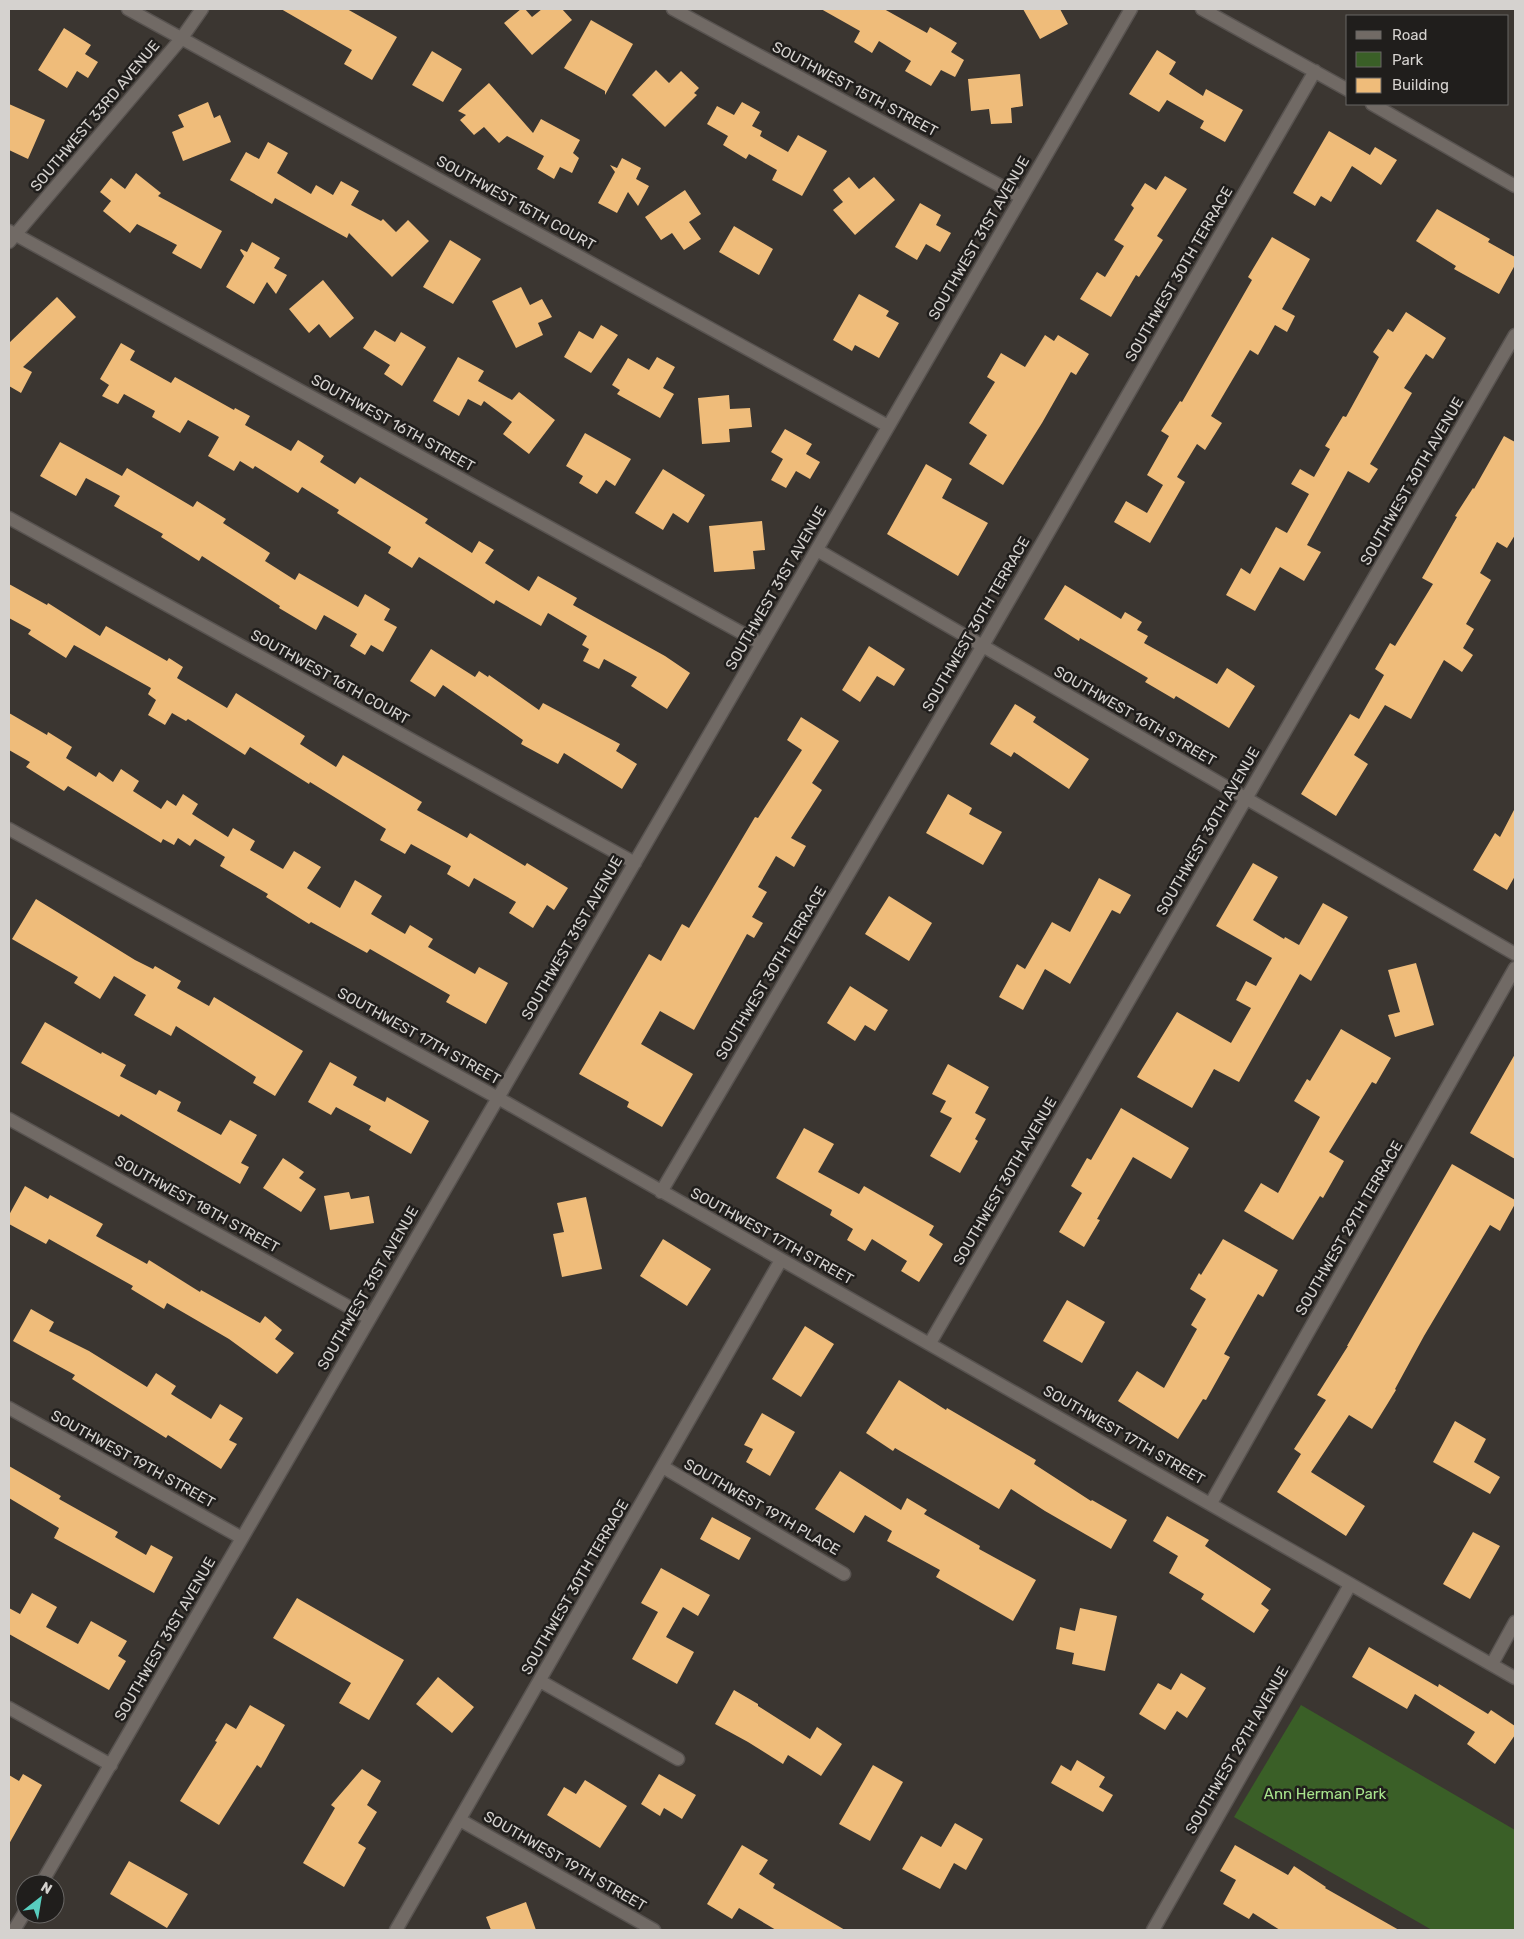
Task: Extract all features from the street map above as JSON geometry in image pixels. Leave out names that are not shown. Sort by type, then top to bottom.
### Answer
[{"type":"street","name":"SOUTHWEST 15TH COURT","points":[[128,9],[888,426]]},
{"type":"street","name":"SOUTHWEST 33RD AVENUE","points":[[11,235],[182,39],[202,9]]},
{"type":"street","name":"SOUTHWEST 15TH STREET","points":[[673,9],[1021,197]]},
{"type":"street","name":"SOUTHWEST 31ST AVENUE","points":[[47,1874],[1131,9]]},
{"type":"street","points":[[1202,9],[1346,89]]},
{"type":"street","name":"SOUTHWEST 30TH TERRACE","points":[[661,1192],[982,647],[1315,71]]},
{"type":"street","points":[[1374,105],[1515,186]]},
{"type":"street","name":"SOUTHWEST 16TH STREET","points":[[11,235],[762,644]]},
{"type":"street","name":"SOUTHWEST 30TH AVENUE","points":[[930,1343],[1515,335]]},
{"type":"street","name":"SOUTHWEST 16TH COURT","points":[[9,518],[635,863]]},
{"type":"street","name":"SOUTHWEST 16TH STREET","points":[[817,550],[1515,954]]},
{"type":"street","name":"SOUTHWEST 17TH STREET","points":[[9,829],[498,1098],[1515,1678]]},
{"type":"street","name":"SOUTHWEST 29TH TERRACE","points":[[1211,1503],[1515,968]]},
{"type":"street","name":"SOUTHWEST 18TH STREET","points":[[9,1119],[369,1318]]},
{"type":"street","name":"SOUTHWEST 30TH TERRACE","points":[[396,1930],[781,1260]]},
{"type":"street","name":"SOUTHWEST 19TH STREET","points":[[9,1408],[242,1538]]},
{"type":"street","name":"SOUTHWEST 19TH PLACE","points":[[663,1467],[844,1574]]},
{"type":"street","name":"SOUTHWEST 29TH AVENUE","points":[[1159,1928],[1350,1585]]},
{"type":"street","points":[[1492,1664],[1515,1622]]},
{"type":"street","points":[[540,1681],[678,1759]]},
{"type":"street","points":[[9,1708],[111,1765]]},
{"type":"street","name":"SOUTHWEST 19TH STREET","points":[[460,1820],[654,1930]]},
{"type":"green space","name":"Ann Herman Park","points":[[1301,1705],[1515,1830],[1515,1930],[1432,1930],[1234,1817]]},
{"type":"building","points":[[281,9],[347,9],[397,37],[372,80],[344,64],[352,50]]},
{"type":"building","points":[[521,9],[525,9],[532,17],[542,9],[562,9],[572,20],[532,55],[504,23]]},
{"type":"building","points":[[821,9],[884,9],[927,33],[930,27],[957,43],[951,52],[964,60],[955,77],[941,70],[931,86],[905,71],[911,61],[879,41],[872,53],[854,42],[860,31]]},
{"type":"building","points":[[1023,9],[1060,9],[1068,24],[1040,39]]},
{"type":"building","points":[[591,20],[633,44],[605,95],[605,91],[564,68]]},
{"type":"building","points":[[64,28],[91,45],[85,54],[98,62],[88,78],[77,71],[67,88],[38,70]]},
{"type":"building","points":[[1157,50],[1176,62],[1169,74],[1203,96],[1206,89],[1243,110],[1225,142],[1200,128],[1204,121],[1167,100],[1159,112],[1129,94]]},
{"type":"building","points":[[432,51],[462,69],[443,102],[412,85]]},
{"type":"building","points":[[656,70],[669,83],[681,71],[699,88],[694,93],[697,95],[665,127],[632,95]]},
{"type":"building","points":[[1020,74],[1023,106],[1011,108],[1012,123],[991,124],[989,109],[971,111],[968,79]]},
{"type":"building","points":[[489,83],[533,133],[541,119],[580,140],[573,153],[579,158],[572,173],[560,167],[554,179],[537,169],[544,156],[507,136],[499,143],[484,127],[474,135],[460,120],[466,115],[458,111]]},
{"type":"building","points":[[208,102],[214,118],[220,115],[231,142],[183,161],[172,132],[184,127],[178,115]]},
{"type":"building","points":[[742,102],[760,112],[752,126],[762,131],[760,136],[788,152],[798,135],[827,151],[802,196],[772,180],[777,170],[749,154],[746,159],[723,145],[728,136],[707,124],[717,106],[734,115]]},
{"type":"building","points":[[9,104],[45,120],[28,159],[9,150]]},
{"type":"building","points":[[1329,131],[1370,155],[1375,147],[1397,160],[1381,185],[1352,166],[1331,202],[1321,196],[1315,206],[1293,193]]},
{"type":"building","points":[[268,142],[288,153],[277,173],[311,194],[316,185],[333,195],[341,181],[359,191],[351,205],[381,221],[383,219],[396,232],[408,220],[429,241],[392,277],[349,233],[347,238],[275,198],[272,204],[230,180],[246,152],[259,159]]},
{"type":"building","points":[[622,158],[641,168],[636,179],[649,186],[638,206],[628,192],[617,213],[598,203],[615,172],[610,165],[617,168]]},
{"type":"building","points":[[136,173],[161,193],[158,196],[222,231],[201,269],[172,253],[177,245],[137,224],[130,233],[103,211],[111,201],[100,192],[111,178],[125,189]]},
{"type":"building","points":[[1165,176],[1187,189],[1157,236],[1163,240],[1139,277],[1136,275],[1111,317],[1080,299],[1097,272],[1105,277],[1124,246],[1114,240],[1134,208],[1131,205],[1145,183],[1156,190]]},
{"type":"building","points":[[849,177],[859,189],[874,177],[895,200],[855,235],[833,210],[843,202],[833,190]]},
{"type":"building","points":[[685,190],[701,214],[689,222],[701,239],[684,250],[672,233],[661,240],[645,217]]},
{"type":"building","points":[[920,203],[941,215],[936,225],[951,233],[940,252],[926,244],[917,260],[895,247]]},
{"type":"building","points":[[1437,209],[1490,239],[1488,242],[1515,257],[1515,265],[1499,294],[1454,269],[1456,266],[1416,241]]},
{"type":"building","points":[[734,226],[773,249],[759,275],[719,252]]},
{"type":"building","points":[[1272,237],[1310,259],[1282,309],[1295,316],[1287,332],[1275,325],[1258,355],[1250,350],[1211,416],[1222,423],[1205,450],[1197,444],[1177,477],[1185,482],[1150,543],[1114,522],[1126,501],[1147,513],[1163,485],[1147,475],[1169,436],[1161,431],[1180,401],[1182,402],[1252,280],[1248,277]]},
{"type":"building","points":[[450,240],[481,259],[453,304],[423,287]]},
{"type":"building","points":[[252,242],[280,258],[274,268],[287,275],[276,294],[267,282],[254,304],[226,287],[244,256],[240,250],[247,252]]},
{"type":"building","points":[[323,280],[354,318],[330,338],[319,324],[309,333],[289,309]]},
{"type":"building","points":[[521,287],[530,305],[542,299],[552,317],[538,323],[543,335],[516,348],[492,301]]},
{"type":"building","points":[[859,294],[889,311],[886,316],[899,323],[879,358],[855,345],[852,351],[833,340]]},
{"type":"building","points":[[57,297],[76,317],[23,367],[32,372],[21,393],[9,386],[9,343]]},
{"type":"building","points":[[1406,312],[1446,338],[1433,359],[1426,354],[1404,388],[1412,393],[1370,464],[1378,469],[1369,483],[1348,471],[1307,545],[1321,552],[1304,581],[1280,567],[1255,611],[1226,595],[1241,568],[1250,574],[1276,527],[1287,533],[1309,494],[1291,484],[1300,469],[1314,477],[1330,449],[1325,446],[1343,416],[1346,417],[1379,357],[1373,352],[1388,329],[1393,332]]},
{"type":"building","points":[[601,325],[618,335],[591,373],[564,357],[579,331],[593,339]]},
{"type":"building","points":[[375,330],[395,342],[401,332],[426,347],[402,386],[384,374],[390,365],[363,348]]},
{"type":"building","points":[[1045,335],[1054,341],[1058,335],[1089,354],[1076,375],[1071,372],[1003,485],[969,464],[987,435],[969,423],[995,382],[987,377],[1001,353],[1025,367]]},
{"type":"building","points":[[121,343],[135,351],[130,360],[171,383],[175,377],[234,410],[235,408],[250,416],[245,425],[291,451],[298,440],[324,456],[320,462],[355,484],[360,477],[428,519],[425,523],[472,553],[479,541],[494,550],[485,563],[529,591],[538,576],[577,598],[573,605],[665,656],[690,673],[667,709],[631,686],[637,677],[604,659],[599,669],[583,661],[589,649],[582,645],[587,636],[548,613],[541,626],[496,600],[494,604],[419,557],[412,568],[388,553],[391,547],[337,513],[339,510],[302,487],[298,493],[255,466],[253,469],[240,461],[234,471],[208,456],[219,437],[188,420],[180,433],[152,417],[155,411],[124,394],[118,404],[102,396],[109,385],[100,379]]},
{"type":"building","points":[[458,357],[484,371],[478,381],[512,400],[519,392],[555,420],[529,454],[503,434],[512,422],[484,401],[481,406],[468,399],[459,416],[433,401]]},
{"type":"building","points":[[657,357],[675,367],[663,388],[674,394],[660,418],[617,394],[620,390],[612,385],[628,358],[649,370]]},
{"type":"building","points":[[729,395],[730,409],[750,408],[752,427],[729,429],[730,442],[702,444],[698,398]]},
{"type":"building","points":[[785,429],[812,444],[806,454],[820,462],[810,479],[796,471],[786,488],[771,480],[783,459],[771,452]]},
{"type":"building","points":[[585,433],[631,459],[615,486],[606,480],[597,494],[579,483],[583,476],[566,466]]},
{"type":"building","points":[[1504,436],[1515,442],[1515,535],[1507,548],[1497,542],[1480,573],[1491,580],[1466,624],[1474,629],[1463,648],[1473,655],[1462,672],[1444,660],[1411,719],[1385,705],[1354,755],[1368,764],[1336,816],[1301,794],[1350,714],[1359,719],[1384,675],[1375,669],[1390,643],[1395,646],[1433,584],[1422,578],[1457,517],[1455,516],[1474,489]]},
{"type":"building","points":[[60,442],[122,476],[127,468],[193,507],[197,501],[226,519],[223,523],[270,553],[265,561],[295,580],[299,573],[358,607],[365,594],[390,609],[384,620],[397,627],[383,652],[371,645],[365,655],[350,646],[357,634],[324,615],[316,630],[279,608],[280,606],[202,556],[199,561],[161,537],[163,534],[114,506],[120,496],[86,478],[76,496],[40,476]]},
{"type":"building","points":[[926,464],[952,479],[942,498],[988,523],[958,576],[887,534]]},
{"type":"building","points":[[663,469],[705,495],[688,523],[673,513],[663,530],[635,513]]},
{"type":"building","points":[[762,521],[765,550],[753,551],[755,569],[714,572],[709,526]]},
{"type":"building","points":[[9,584],[47,605],[48,603],[100,636],[106,626],[167,661],[169,658],[183,667],[177,678],[227,708],[236,693],[305,736],[300,744],[336,767],[343,755],[422,802],[417,810],[467,838],[470,833],[525,866],[527,863],[568,888],[554,910],[547,905],[533,928],[509,913],[516,902],[474,878],[469,887],[447,874],[451,866],[411,844],[405,854],[380,840],[386,829],[250,747],[245,755],[188,719],[186,721],[172,713],[165,725],[148,715],[156,700],[148,694],[151,688],[74,645],[66,658],[28,634],[31,630],[9,618]]},
{"type":"building","points":[[1065,585],[1121,619],[1125,612],[1142,622],[1137,630],[1148,636],[1144,643],[1217,684],[1227,668],[1255,686],[1229,728],[1176,696],[1174,699],[1145,682],[1148,678],[1080,638],[1079,641],[1044,619]]},
{"type":"building","points":[[869,646],[905,669],[894,686],[877,676],[860,702],[842,690]]},
{"type":"building","points":[[431,649],[475,677],[479,671],[488,677],[489,675],[539,710],[543,703],[620,744],[616,751],[637,764],[622,789],[564,753],[558,764],[521,744],[523,740],[443,685],[435,697],[410,681]]},
{"type":"building","points":[[1015,704],[1036,717],[1033,722],[1089,759],[1069,789],[1014,752],[1011,757],[990,744]]},
{"type":"building","points":[[9,713],[47,735],[48,732],[72,747],[66,758],[96,777],[99,772],[113,782],[121,769],[139,781],[133,791],[161,809],[167,800],[176,806],[183,794],[198,804],[192,814],[228,837],[233,828],[255,841],[250,850],[283,869],[294,851],[321,867],[307,888],[340,908],[355,880],[382,896],[371,914],[405,934],[410,925],[433,939],[428,947],[475,974],[479,967],[508,983],[486,1024],[446,1002],[450,995],[370,949],[367,953],[311,922],[309,924],[266,897],[268,894],[220,866],[225,857],[195,839],[190,846],[178,838],[174,845],[163,839],[161,843],[68,786],[64,791],[26,767],[30,762],[9,750]]},
{"type":"building","points":[[801,717],[839,741],[812,783],[822,790],[791,838],[806,846],[794,867],[776,856],[758,887],[767,892],[752,917],[763,923],[754,938],[747,934],[694,1030],[660,1011],[641,1044],[693,1074],[662,1127],[627,1107],[629,1102],[579,1074],[649,954],[661,961],[682,924],[689,928],[755,817],[758,818],[802,750],[787,740]]},
{"type":"building","points":[[948,794],[972,808],[969,814],[1002,832],[983,865],[926,833]]},
{"type":"building","points":[[1515,808],[1515,876],[1507,890],[1473,870],[1495,833],[1500,837]]},
{"type":"building","points":[[1253,863],[1278,877],[1253,920],[1284,939],[1285,937],[1299,945],[1323,903],[1348,917],[1311,981],[1300,974],[1239,1082],[1214,1069],[1192,1108],[1137,1077],[1177,1012],[1231,1043],[1251,1008],[1236,1000],[1246,981],[1256,986],[1272,958],[1216,926]]},
{"type":"building","points":[[1099,878],[1131,895],[1120,914],[1112,910],[1070,984],[1045,969],[1023,1010],[999,997],[1017,964],[1025,969],[1052,922],[1070,932]]},
{"type":"building","points":[[889,896],[932,923],[909,961],[865,934]]},
{"type":"building","points":[[36,899],[135,960],[153,969],[155,966],[181,981],[177,988],[209,1006],[214,997],[303,1051],[275,1096],[253,1083],[256,1077],[176,1026],[171,1036],[134,1015],[146,995],[114,976],[100,999],[74,983],[78,977],[12,939]]},
{"type":"building","points":[[1416,963],[1434,1025],[1395,1037],[1388,1015],[1400,1012],[1388,970]]},
{"type":"building","points":[[850,986],[888,1010],[875,1031],[865,1025],[855,1041],[827,1023]]},
{"type":"building","points":[[45,1022],[101,1054],[102,1052],[126,1065],[120,1076],[156,1095],[159,1090],[181,1102],[177,1111],[221,1135],[230,1120],[257,1135],[241,1163],[249,1167],[240,1184],[121,1114],[119,1117],[21,1063]]},
{"type":"building","points":[[1341,1029],[1391,1058],[1376,1084],[1372,1082],[1329,1152],[1344,1161],[1323,1198],[1320,1196],[1293,1240],[1244,1211],[1261,1183],[1278,1193],[1320,1117],[1294,1101],[1307,1079],[1310,1081]]},
{"type":"building","points":[[1515,1054],[1515,1159],[1470,1133]]},
{"type":"building","points":[[330,1062],[357,1077],[353,1085],[385,1102],[387,1097],[429,1121],[411,1154],[369,1130],[371,1126],[336,1107],[331,1115],[308,1102]]},
{"type":"building","points":[[948,1064],[989,1087],[975,1113],[986,1119],[975,1139],[978,1141],[960,1173],[930,1156],[952,1118],[940,1112],[946,1101],[932,1094]]},
{"type":"building","points":[[1121,1108],[1189,1148],[1171,1179],[1133,1157],[1097,1219],[1100,1220],[1084,1247],[1059,1232],[1082,1193],[1071,1186],[1087,1158],[1091,1160]]},
{"type":"building","points":[[804,1128],[834,1144],[818,1172],[859,1194],[864,1186],[934,1226],[929,1235],[943,1244],[919,1282],[901,1271],[907,1261],[872,1239],[865,1251],[847,1240],[853,1229],[830,1215],[832,1210],[776,1178]]},
{"type":"building","points":[[283,1158],[304,1172],[299,1178],[316,1189],[301,1212],[263,1188]]},
{"type":"building","points":[[1452,1164],[1515,1200],[1515,1204],[1500,1231],[1490,1225],[1424,1336],[1396,1390],[1372,1429],[1349,1415],[1311,1472],[1365,1506],[1346,1536],[1277,1492],[1301,1454],[1294,1449],[1326,1400],[1317,1395],[1348,1346]]},
{"type":"building","points":[[25,1186],[48,1199],[50,1195],[103,1224],[96,1236],[147,1264],[149,1260],[200,1292],[201,1290],[260,1323],[265,1316],[282,1330],[275,1339],[294,1353],[277,1374],[229,1339],[167,1303],[164,1309],[131,1289],[133,1286],[49,1239],[46,1244],[9,1224],[9,1215]]},
{"type":"building","points":[[349,1192],[351,1199],[369,1196],[374,1223],[330,1230],[324,1196]]},
{"type":"building","points":[[586,1197],[602,1269],[562,1277],[553,1234],[564,1232],[557,1203]]},
{"type":"building","points":[[663,1239],[711,1269],[687,1306],[640,1276]]},
{"type":"building","points":[[1223,1239],[1278,1270],[1263,1297],[1258,1294],[1224,1354],[1230,1357],[1206,1400],[1203,1399],[1178,1439],[1118,1401],[1137,1371],[1164,1388],[1197,1329],[1191,1325],[1206,1299],[1190,1289]]},
{"type":"building","points":[[1067,1300],[1105,1322],[1082,1363],[1043,1341]]},
{"type":"building","points":[[31,1309],[54,1322],[49,1331],[89,1351],[147,1387],[156,1373],[176,1386],[171,1394],[211,1419],[220,1404],[243,1418],[229,1440],[237,1444],[221,1469],[168,1435],[166,1438],[72,1379],[75,1375],[13,1341]]},
{"type":"building","points":[[805,1326],[834,1344],[801,1397],[772,1379]]},
{"type":"building","points":[[899,1380],[946,1410],[947,1408],[1036,1460],[1034,1464],[1091,1501],[1127,1520],[1111,1549],[1011,1489],[999,1509],[895,1448],[893,1451],[866,1433]]},
{"type":"building","points":[[762,1413],[795,1432],[770,1476],[746,1462],[753,1449],[744,1445]]},
{"type":"building","points":[[1455,1421],[1486,1439],[1474,1462],[1500,1477],[1490,1494],[1433,1462]]},
{"type":"building","points":[[9,1466],[61,1496],[59,1499],[118,1532],[115,1537],[146,1555],[151,1545],[173,1557],[154,1593],[54,1538],[59,1528],[9,1498]]},
{"type":"building","points":[[840,1471],[901,1510],[907,1498],[927,1510],[924,1514],[980,1546],[979,1549],[1036,1580],[1013,1621],[936,1577],[940,1570],[887,1541],[892,1531],[865,1515],[854,1533],[815,1509]]},
{"type":"building","points":[[1167,1516],[1209,1540],[1205,1546],[1271,1589],[1261,1604],[1269,1610],[1254,1633],[1201,1599],[1204,1594],[1169,1573],[1178,1556],[1153,1541]]},
{"type":"building","points":[[712,1517],[751,1538],[739,1560],[700,1539]]},
{"type":"building","points":[[1473,1532],[1500,1546],[1470,1599],[1443,1584]]},
{"type":"building","points":[[661,1568],[710,1595],[698,1616],[683,1607],[666,1637],[694,1652],[677,1684],[632,1659],[658,1612],[641,1603]]},
{"type":"building","points":[[32,1593],[57,1607],[46,1627],[78,1644],[91,1621],[127,1641],[118,1656],[126,1661],[109,1690],[9,1634],[9,1608],[20,1614]]},
{"type":"building","points":[[297,1598],[404,1660],[369,1720],[339,1703],[351,1683],[273,1638]]},
{"type":"building","points":[[1080,1608],[1117,1616],[1105,1671],[1072,1664],[1074,1653],[1056,1649],[1060,1627],[1075,1631]]},
{"type":"building","points":[[1369,1647],[1438,1687],[1439,1684],[1488,1714],[1491,1710],[1515,1726],[1515,1735],[1495,1764],[1467,1744],[1475,1732],[1415,1694],[1407,1709],[1352,1677]]},
{"type":"building","points":[[1181,1673],[1206,1688],[1187,1718],[1177,1711],[1165,1730],[1139,1714],[1158,1683],[1171,1690]]},
{"type":"building","points":[[438,1677],[474,1707],[452,1733],[416,1704]]},
{"type":"building","points":[[734,1690],[810,1739],[817,1727],[842,1744],[821,1776],[788,1755],[783,1764],[715,1724]]},
{"type":"building","points":[[250,1705],[285,1725],[261,1768],[257,1765],[219,1825],[180,1801],[217,1742],[215,1741],[226,1723],[236,1729]]},
{"type":"building","points":[[1077,1760],[1105,1777],[1099,1787],[1113,1795],[1103,1812],[1051,1783],[1061,1765],[1071,1771]]},
{"type":"building","points":[[873,1765],[903,1782],[870,1841],[839,1824]]},
{"type":"building","points":[[362,1769],[381,1781],[367,1805],[377,1812],[358,1843],[366,1848],[344,1887],[303,1863],[335,1808],[331,1805]]},
{"type":"building","points":[[23,1774],[42,1785],[9,1844],[9,1775],[19,1781]]},
{"type":"building","points":[[659,1774],[696,1795],[682,1819],[664,1808],[660,1816],[641,1804]]},
{"type":"building","points":[[585,1780],[627,1806],[600,1848],[547,1815],[564,1787],[576,1794]]},
{"type":"building","points":[[955,1823],[983,1839],[966,1870],[954,1863],[940,1889],[902,1869],[921,1836],[941,1847]]},
{"type":"building","points":[[742,1845],[768,1860],[759,1874],[775,1884],[773,1888],[845,1930],[776,1930],[739,1908],[732,1919],[707,1904]]},
{"type":"building","points":[[1235,1845],[1288,1875],[1294,1866],[1325,1888],[1399,1930],[1280,1930],[1253,1913],[1249,1919],[1223,1904],[1236,1880],[1220,1871]]},
{"type":"building","points":[[129,1861],[188,1894],[167,1928],[110,1894]]},
{"type":"building","points":[[526,1902],[536,1930],[491,1930],[486,1917]]}]
